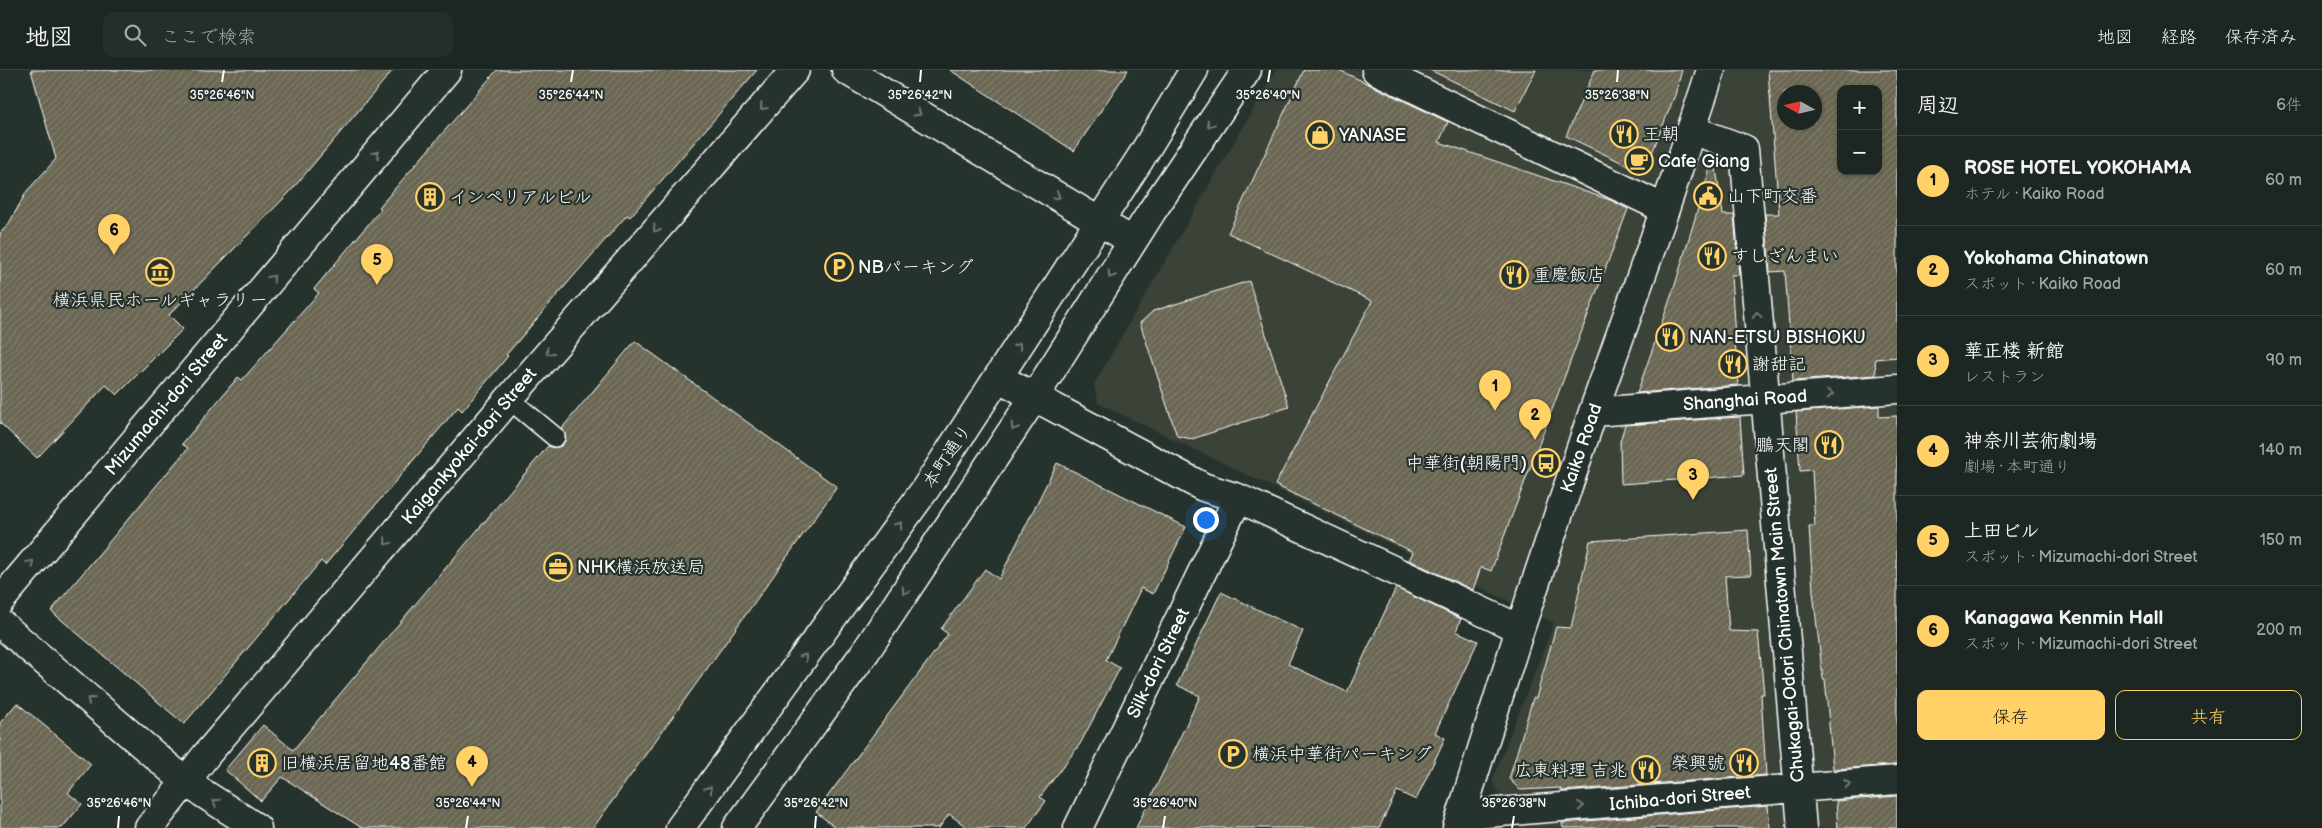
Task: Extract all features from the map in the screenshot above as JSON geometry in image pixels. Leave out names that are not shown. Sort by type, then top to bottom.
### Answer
[{"type":"street","name":"Mizumachi-dori Street","points":[[0,601],[447,70]]},
{"type":"street","name":"Kaigankyokai-dori Street","points":[[149,828],[187,783],[207,754],[509,399],[795,70]]},
{"type":"street","points":[[846,70],[1132,241]]},
{"type":"street","name":"本町通り","points":[[680,828],[924,491],[1140,159],[1194,70]]},
{"type":"street","points":[[737,828],[866,651],[1035,396],[1132,241],[1247,70]]},
{"type":"street","points":[[1376,70],[1665,209]]},
{"type":"street","name":"Kaiko Road","points":[[1464,824],[1520,629],[1711,70]]},
{"type":"street","name":"Chukagai-Odori Chinatown Main Street","points":[[1692,130],[1744,149],[1802,828]]},
{"type":"street","points":[[998,378],[1203,487],[1238,498],[1520,629]]},
{"type":"street","name":"Shanghai Road","points":[[1593,412],[1897,389]]},
{"type":"street","name":"Silk-dori Street","points":[[1078,828],[1238,498]]},
{"type":"street","points":[[0,623],[187,783],[257,828]]},
{"type":"street","name":"Ichiba-dori Street","points":[[1464,824],[1798,788],[1897,780]]},
{"type":"lane","points":[[509,399],[555,437]]},
{"type":"shaded area","points":[[1276,70],[1897,70],[1897,828],[1518,828],[1492,781],[1554,623],[1098,403],[1094,384]]},
{"type":"building","points":[[31,70],[393,70],[289,193],[169,315],[183,329],[117,395],[106,385],[37,458],[0,423],[0,233],[8,225],[27,191],[56,159]]},
{"type":"building","points":[[497,70],[757,70],[630,217],[627,215],[571,279],[506,355],[508,356],[462,411],[458,407],[325,565],[321,561],[184,724],[51,611],[188,448],[182,444],[238,377],[242,380],[319,293],[314,289],[381,209],[379,207]]},
{"type":"building","points":[[950,70],[1128,70],[1074,151]]},
{"type":"building","points":[[1304,70],[1339,70],[1448,122],[1439,142],[1610,200],[1628,209],[1491,571],[1481,567],[1473,590],[1409,560],[1413,552],[1275,485],[1372,301],[1228,233]]},
{"type":"building","points":[[1430,70],[1536,70],[1515,111]]},
{"type":"building","points":[[1595,70],[1682,70],[1675,95],[1644,173],[1566,136]]},
{"type":"building","points":[[1768,70],[1897,70],[1897,357],[1875,359],[1876,375],[1793,381],[1785,271],[1770,272],[1765,214],[1779,214]]},
{"type":"building","points":[[1714,155],[1723,215],[1734,215],[1739,275],[1731,275],[1738,385],[1637,393],[1675,285]]},
{"type":"building","points":[[1249,281],[1289,407],[1192,439],[1177,436],[1140,323],[1153,311]]},
{"type":"building","points":[[635,341],[837,487],[593,828],[362,828],[282,777],[261,801],[225,770],[263,725],[293,750],[548,446],[554,448],[563,444],[566,438],[562,428]]},
{"type":"building","points":[[1879,406],[1879,417],[1897,416],[1897,765],[1833,769],[1825,679],[1823,679],[1813,592],[1809,526],[1815,526],[1812,470],[1800,471],[1796,412]]},
{"type":"building","points":[[1740,417],[1744,475],[1621,484],[1620,441],[1625,425]]},
{"type":"building","points":[[1057,463],[1186,527],[1153,594],[1141,588],[1106,660],[1120,668],[1080,744],[1040,797],[1046,801],[1026,828],[968,828],[949,814],[939,828],[836,828],[816,812],[948,634],[941,629],[985,569],[999,579]]},
{"type":"building","points":[[1748,530],[1751,575],[1725,576],[1729,631],[1758,632],[1764,694],[1761,694],[1766,775],[1561,791],[1560,788],[1520,790],[1509,779],[1533,698],[1536,698],[1556,627],[1571,628],[1590,541]]},
{"type":"building","points":[[1396,588],[1461,619],[1456,631],[1478,641],[1435,733],[1445,738],[1416,800],[1397,791],[1379,828],[1136,828],[1200,696],[1177,685],[1221,592],[1303,631],[1288,664],[1347,692]]},
{"type":"building","points":[[17,703],[91,764],[68,793],[82,804],[62,828],[0,828],[0,723]]},
{"type":"building","points":[[1897,796],[1897,828],[1838,828],[1836,801]]},
{"type":"building","points":[[1768,806],[1770,828],[1563,828],[1562,823]]},
{"type":"place","name":"王朝","points":[[1624,134]]},
{"type":"place","name":"YANASE","points":[[1320,135]]},
{"type":"place","name":"Cafe Giang","points":[[1639,161]]},
{"type":"place","name":"山下町交番","points":[[1708,196]]},
{"type":"place","name":"インペリアルビル","points":[[430,197]]},
{"type":"place","name":"Kanagawa Kenmin Hall","points":[[114,255]]},
{"type":"place","name":"すしざんまい","points":[[1712,256]]},
{"type":"place","name":"NBパーキング","points":[[839,267]]},
{"type":"place","name":"横浜県民ホールギャラリー","points":[[160,272]]},
{"type":"place","name":"重慶飯店","points":[[1514,275]]},
{"type":"place","name":"上田ビル","points":[[377,285]]},
{"type":"place","name":"NAN-ETSU BISHOKU","points":[[1670,337]]},
{"type":"place","name":"謝甜記","points":[[1733,364]]},
{"type":"place","name":"ROSE HOTEL YOKOHAMA","points":[[1495,411]]},
{"type":"place","name":"Yokohama Chinatown","points":[[1535,440]]},
{"type":"place","name":"鵬天閣","points":[[1829,445]]},
{"type":"place","name":"中華街(朝陽門)","points":[[1546,463]]},
{"type":"place","name":"華正楼 新館","points":[[1693,500]]},
{"type":"place","name":"NHK横浜放送局","points":[[558,567]]},
{"type":"place","name":"横浜中華街パーキング","points":[[1233,754]]},
{"type":"place","name":"旧横浜居留地48番館","points":[[262,763]]},
{"type":"place","name":"榮興號","points":[[1744,763]]},
{"type":"place","name":"広東料理 吉兆","points":[[1646,770]]},
{"type":"place","name":"神奈川芸術劇場","points":[[472,787]]}]
